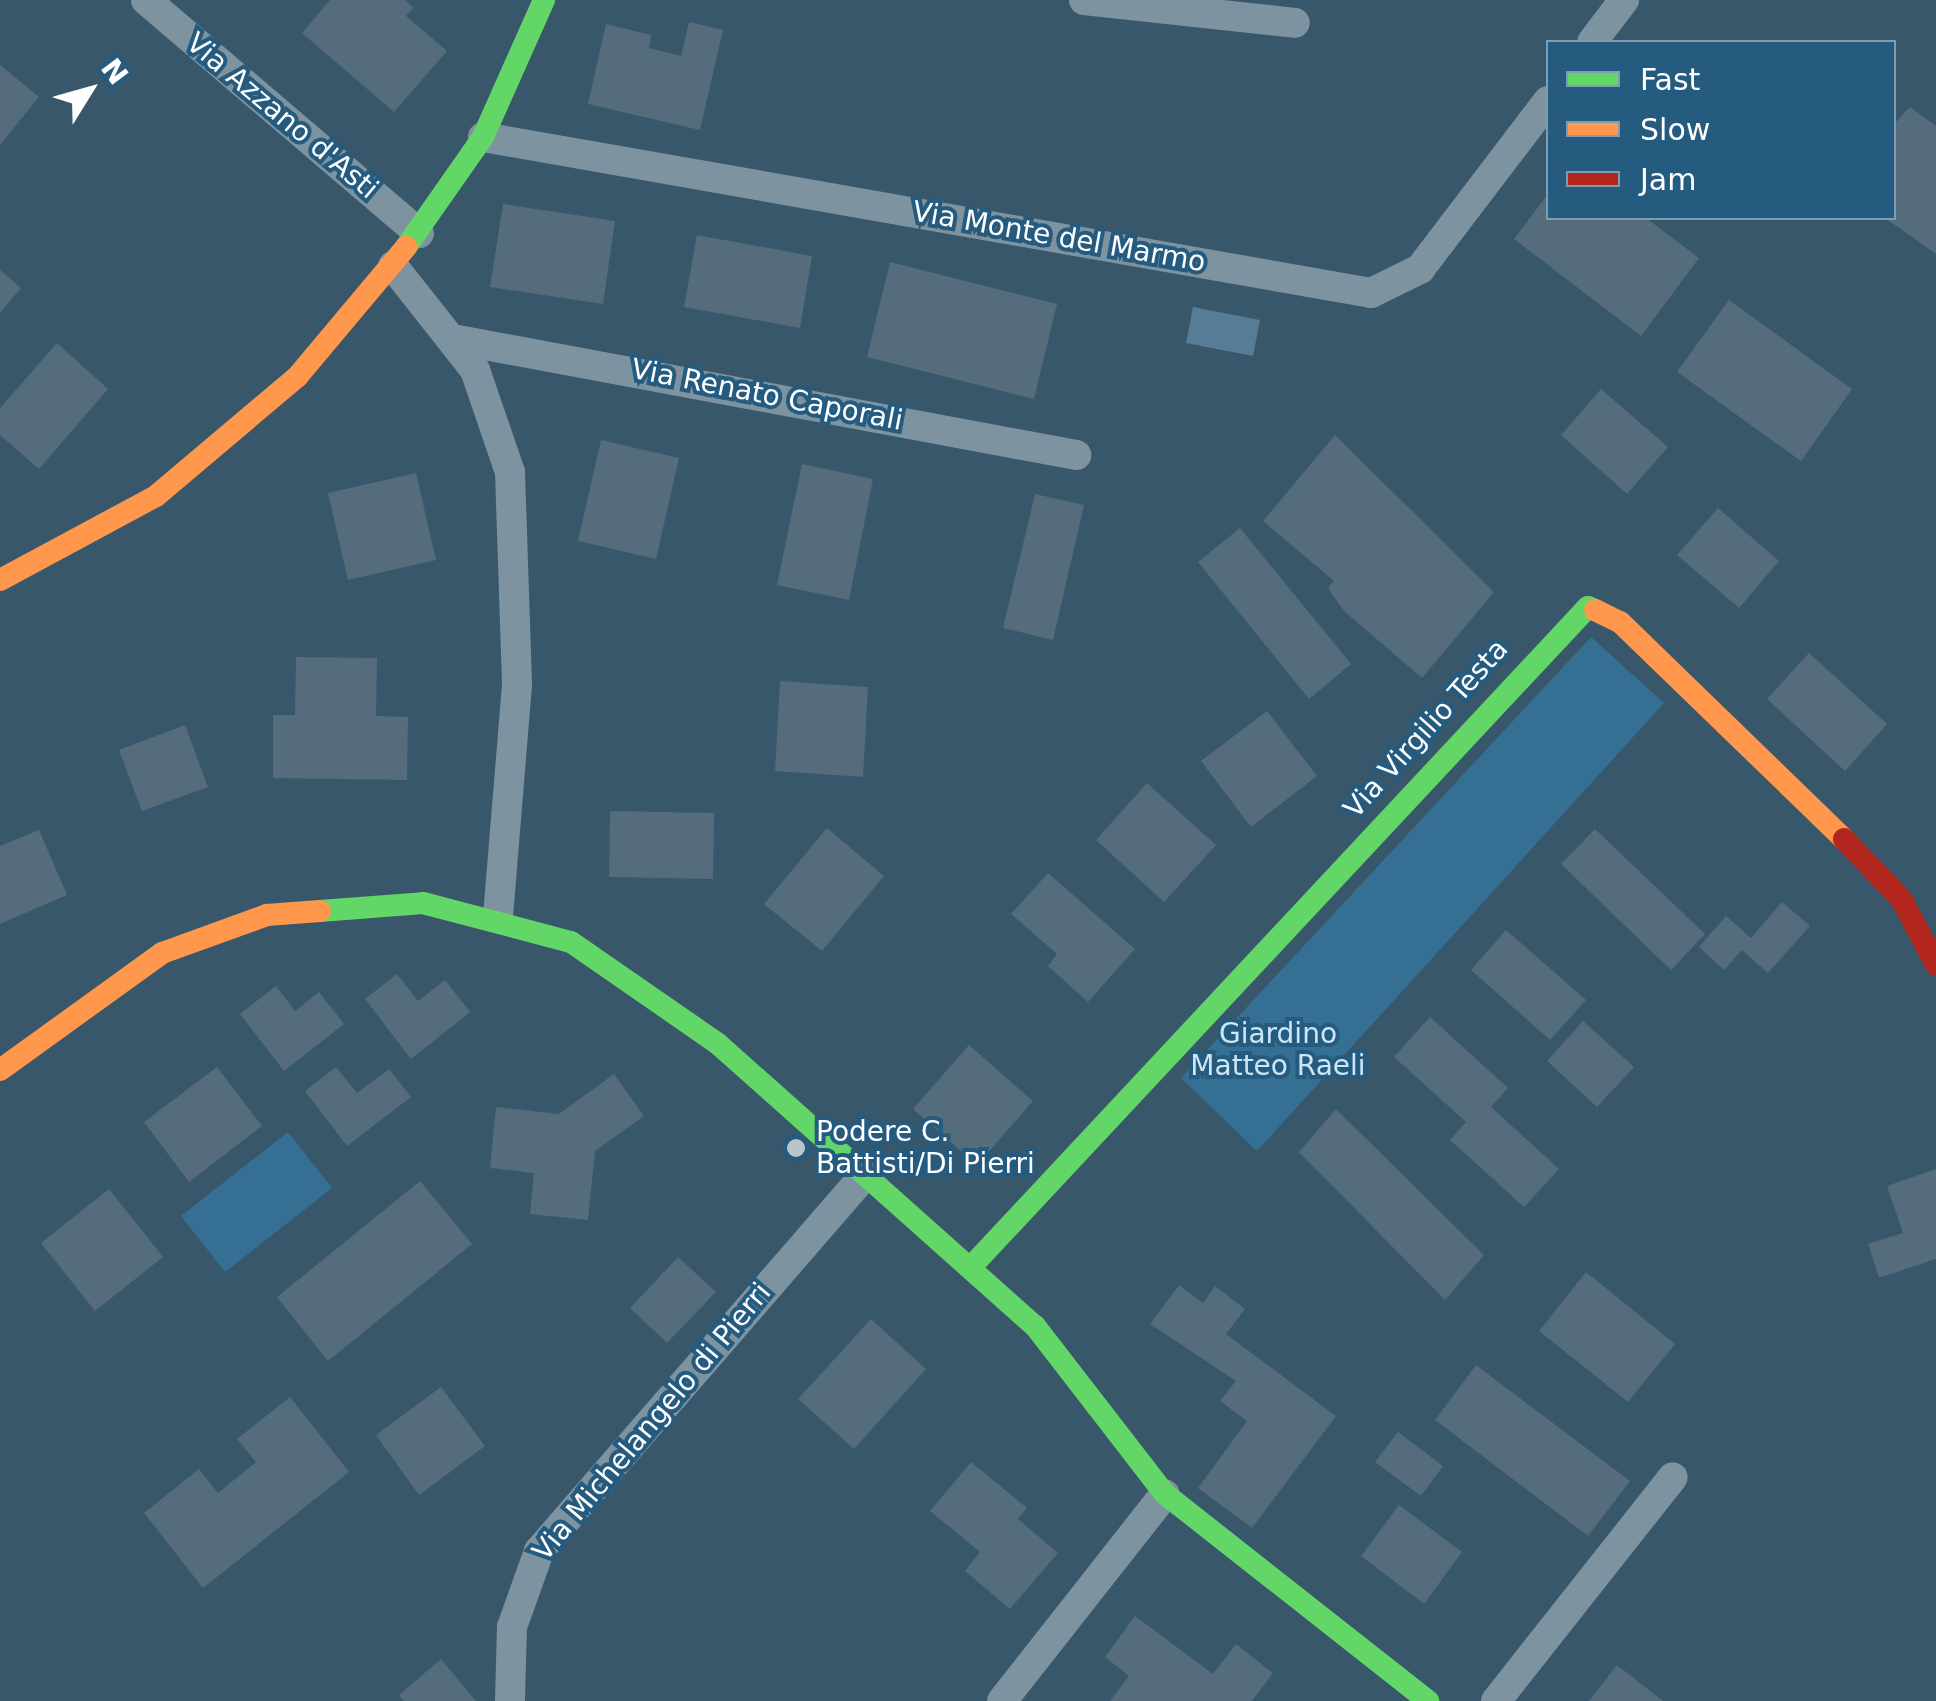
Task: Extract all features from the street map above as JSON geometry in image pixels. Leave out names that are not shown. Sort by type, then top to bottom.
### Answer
[{"type":"street","name":"Via Azzano d'Asti","points":[[146,0],[418,232]]},
{"type":"street","points":[[4,574],[121,519],[232,438],[394,266],[483,137],[544,0]]},
{"type":"street","points":[[1084,0],[1295,23]]},
{"type":"street","points":[[1594,40],[1624,0]]},
{"type":"street","name":"Via Monte del Marmo","points":[[483,137],[1371,294],[1420,268],[1546,104]]},
{"type":"street","points":[[394,266],[458,340],[496,417],[514,506],[517,686],[498,916]]},
{"type":"street","name":"Via Renato Caporali","points":[[458,340],[1076,455]]},
{"type":"street","name":"Via Virgilio Testa","points":[[970,1268],[1588,607],[1620,622],[1866,860],[1902,900],[1936,965]]},
{"type":"street","points":[[0,1070],[142,964],[226,926],[354,903],[498,916],[571,942],[641,983],[865,1175],[1069,1362],[1165,1494],[1428,1701]]},
{"type":"street","name":"Via Michelangelo di Pierri","points":[[510,1701],[512,1627],[539,1551],[865,1175]]},
{"type":"street","points":[[1496,1701],[1673,1477]]},
{"type":"street","points":[[1002,1701],[1165,1494]]},
{"type":"green space","name":"Giardino Matteo Raeli","points":[[1591,637],[1664,703],[1257,1151],[1181,1078]]},
{"type":"green space","points":[[288,1132],[332,1188],[225,1272],[181,1216]]},
{"type":"shaded area","points":[[1193,307],[1260,320],[1253,356],[1186,343]]},
{"type":"building","points":[[330,0],[405,0],[413,8],[406,16],[447,51],[394,112],[302,33]]},
{"type":"building","points":[[689,22],[723,30],[700,130],[588,104],[606,24],[651,35],[649,48],[681,56]]},
{"type":"building","points":[[0,65],[39,97],[0,145]]},
{"type":"building","points":[[1910,107],[1936,126],[1936,254],[1888,220],[1896,220],[1896,122]]},
{"type":"building","points":[[1546,197],[1546,220],[1649,220],[1699,258],[1641,336],[1514,239]]},
{"type":"building","points":[[503,204],[615,221],[603,304],[490,287]]},
{"type":"building","points":[[697,235],[812,256],[800,328],[684,307]]},
{"type":"building","points":[[890,262],[1057,304],[1034,399],[867,357]]},
{"type":"building","points":[[0,270],[21,288],[0,313]]},
{"type":"building","points":[[1729,300],[1852,389],[1801,461],[1677,372]]},
{"type":"building","points":[[57,343],[108,389],[39,469],[0,435],[0,408]]},
{"type":"building","points":[[1601,389],[1668,447],[1627,494],[1561,435]]},
{"type":"building","points":[[1335,435],[1494,592],[1422,678],[1344,611],[1328,588],[1334,581],[1263,521]]},
{"type":"building","points":[[601,440],[679,458],[656,559],[578,541]]},
{"type":"building","points":[[802,464],[873,479],[849,600],[777,585]]},
{"type":"building","points":[[416,473],[436,560],[348,580],[328,493]]},
{"type":"building","points":[[1035,494],[1084,505],[1053,640],[1003,628]]},
{"type":"building","points":[[1718,508],[1779,561],[1739,608],[1677,555]]},
{"type":"building","points":[[1240,528],[1351,664],[1309,699],[1198,562]]},
{"type":"building","points":[[1809,653],[1887,724],[1845,771],[1767,699]]},
{"type":"building","points":[[296,657],[377,658],[376,716],[408,717],[407,780],[273,778],[273,715],[295,715]]},
{"type":"building","points":[[780,681],[868,687],[863,777],[775,771]]},
{"type":"building","points":[[1267,711],[1317,776],[1251,827],[1201,761]]},
{"type":"building","points":[[185,725],[208,787],[142,811],[119,750]]},
{"type":"building","points":[[1147,783],[1216,845],[1164,902],[1096,840]]},
{"type":"building","points":[[610,811],[714,813],[713,879],[609,877]]},
{"type":"building","points":[[827,828],[884,876],[822,951],[764,904]]},
{"type":"building","points":[[1595,829],[1705,934],[1671,970],[1561,864]]},
{"type":"building","points":[[39,830],[67,895],[0,924],[0,846]]},
{"type":"building","points":[[1048,873],[1135,949],[1088,1002],[1048,966],[1057,954],[1011,914]]},
{"type":"building","points":[[1782,902],[1810,926],[1768,973],[1742,950],[1724,970],[1699,947],[1726,916],[1751,938]]},
{"type":"building","points":[[1506,930],[1586,1000],[1550,1040],[1471,970]]},
{"type":"building","points":[[397,974],[418,1001],[445,980],[470,1012],[411,1059],[365,999]]},
{"type":"building","points":[[276,986],[295,1011],[319,992],[344,1024],[284,1071],[240,1014]]},
{"type":"building","points":[[1430,1017],[1508,1088],[1491,1107],[1559,1169],[1524,1207],[1450,1140],[1466,1122],[1394,1057]]},
{"type":"building","points":[[1583,1021],[1634,1067],[1597,1107],[1547,1061]]},
{"type":"building","points":[[969,1045],[1033,1101],[977,1165],[913,1109]]},
{"type":"building","points":[[217,1067],[262,1126],[189,1182],[144,1122]]},
{"type":"building","points":[[336,1067],[357,1093],[389,1069],[411,1097],[347,1146],[305,1091]]},
{"type":"building","points":[[614,1074],[644,1116],[595,1151],[588,1220],[530,1214],[534,1173],[490,1168],[496,1107],[559,1114]]},
{"type":"building","points":[[1336,1109],[1484,1255],[1445,1300],[1299,1152]]},
{"type":"building","points":[[1936,1169],[1936,1259],[1879,1278],[1868,1244],[1903,1233],[1887,1186]]},
{"type":"building","points":[[420,1181],[472,1244],[328,1361],[277,1297]]},
{"type":"building","points":[[109,1189],[163,1257],[95,1311],[41,1243]]},
{"type":"building","points":[[678,1257],[716,1292],[667,1343],[630,1308]]},
{"type":"building","points":[[1586,1272],[1675,1344],[1628,1402],[1539,1331]]},
{"type":"building","points":[[1179,1285],[1203,1303],[1215,1286],[1245,1309],[1226,1334],[1336,1416],[1252,1528],[1198,1488],[1247,1421],[1220,1401],[1236,1381],[1150,1324]]},
{"type":"building","points":[[871,1319],[926,1369],[854,1449],[798,1399]]},
{"type":"building","points":[[1476,1365],[1630,1481],[1588,1536],[1435,1420]]},
{"type":"building","points":[[441,1387],[485,1446],[419,1495],[376,1435]]},
{"type":"building","points":[[290,1397],[349,1472],[203,1588],[144,1513],[199,1469],[218,1493],[256,1462],[237,1439]]},
{"type":"building","points":[[1398,1432],[1443,1466],[1421,1496],[1375,1462]]},
{"type":"building","points":[[971,1462],[1027,1508],[1018,1519],[1058,1553],[1010,1609],[965,1571],[980,1552],[930,1511]]},
{"type":"building","points":[[1399,1505],[1462,1552],[1424,1604],[1361,1556]]},
{"type":"building","points":[[1135,1616],[1213,1674],[1236,1644],[1273,1673],[1252,1701],[1110,1701],[1129,1676],[1105,1657]]},
{"type":"building","points":[[441,1659],[476,1701],[404,1701],[399,1695]]},
{"type":"building","points":[[1617,1665],[1663,1701],[1589,1701]]},
{"type":"traffic: fast","points":[[406,247],[483,137],[544,0]]},
{"type":"traffic: fast","points":[[970,1268],[1588,607],[1595,610]]},
{"type":"traffic: fast","points":[[320,911],[423,903],[571,942],[717,1043],[1035,1326],[1165,1494],[1428,1701]]},
{"type":"traffic: slow","points":[[0,580],[156,496],[297,377],[406,247]]},
{"type":"traffic: slow","points":[[1595,610],[1620,622],[1844,839]]},
{"type":"traffic: slow","points":[[0,1070],[162,953],[267,915],[320,911]]},
{"type":"traffic: jam","points":[[1844,839],[1902,900],[1936,965]]},
{"type":"place","name":"Podere C. Battisti/Di Pierri","points":[[796,1148]]}]
